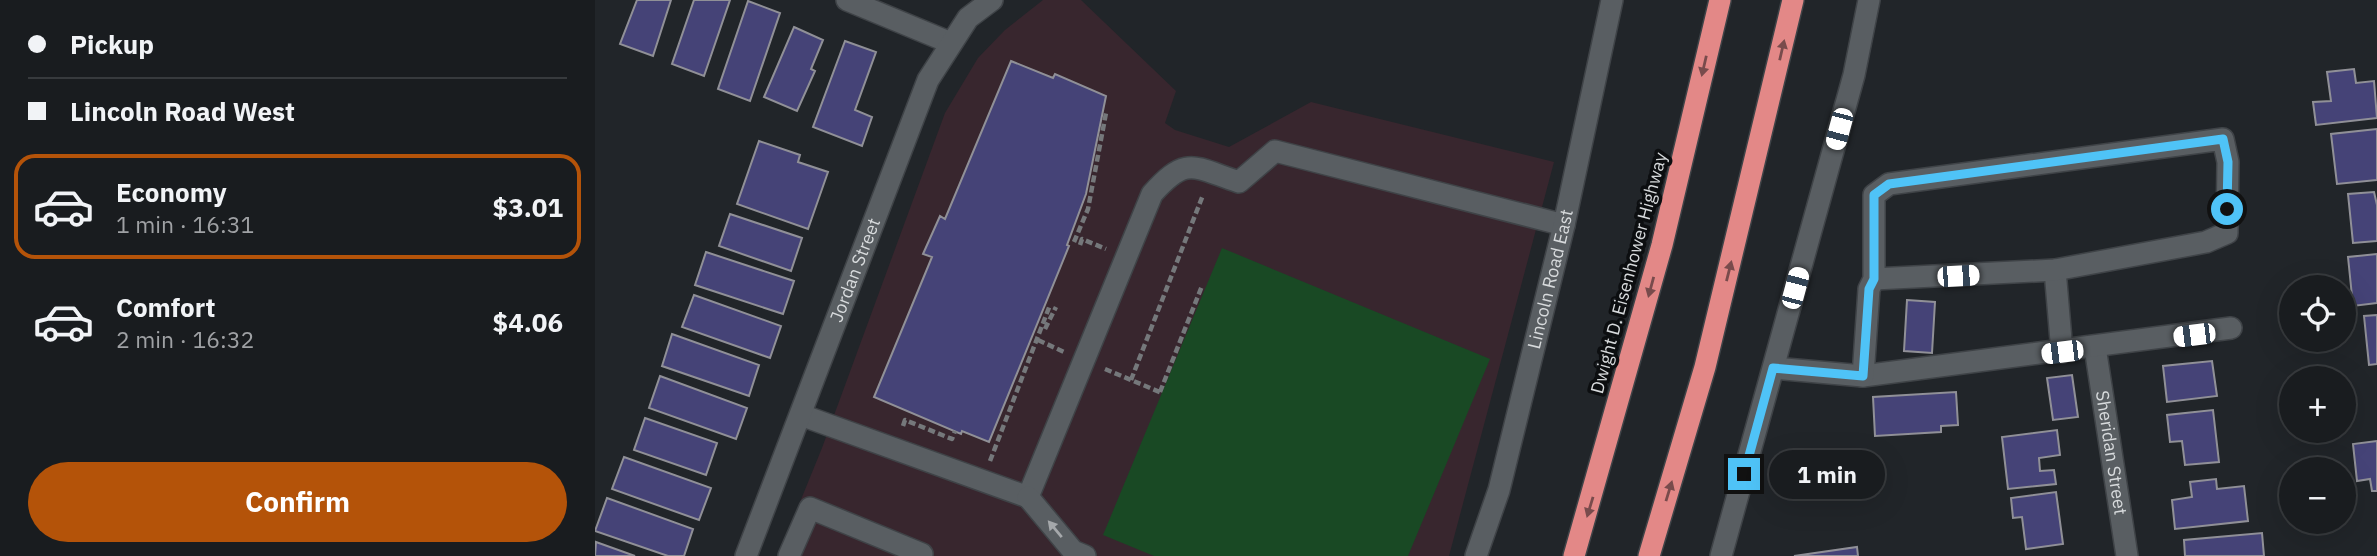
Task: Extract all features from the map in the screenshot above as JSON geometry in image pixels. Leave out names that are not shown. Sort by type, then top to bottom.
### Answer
[{"type":"highway","name":"Dwight D. Eisenhower Highway","points":[[1574,556],[1662,245],[1720,0]]},
{"type":"highway","points":[[1649,556],[1708,355],[1793,0]]},
{"type":"street","points":[[847,0],[951,43]]},
{"type":"street","name":"Jordan Street","points":[[745,556],[928,80],[968,18],[992,0]]},
{"type":"street","name":"Lincoln Road East","points":[[1476,556],[1499,490],[1564,225],[1612,0]]},
{"type":"street","points":[[1721,556],[1854,75],[1869,0]]},
{"type":"street","points":[[1863,376],[1869,289],[1874,279],[1874,195],[1889,184],[2223,139],[2228,162],[2227,233],[2206,242],[2055,270],[1874,279]]},
{"type":"street","points":[[1028,497],[1152,194],[1172,172],[1192,166],[1238,182],[1275,151],[1564,225]]},
{"type":"street","points":[[2055,270],[2062,352]]},
{"type":"street","points":[[1773,368],[1863,376],[2095,348],[2231,328]]},
{"type":"street","name":"Sheridan Street","points":[[2095,348],[2127,556]]},
{"type":"street","points":[[801,415],[1028,497],[1073,551],[1085,556]]},
{"type":"street","points":[[789,556],[810,508],[922,556]]},
{"type":"path","points":[[1079,242],[1106,113]]},
{"type":"path","points":[[1202,286],[1161,392],[1131,380],[1211,173]]},
{"type":"path","points":[[977,458],[989,463],[1053,306]]},
{"type":"path","points":[[952,447],[902,426],[905,420],[952,439],[955,431]]},
{"type":"shaded area","points":[[1043,0],[1081,0],[1176,91],[1165,123],[1175,130],[1229,147],[1311,102],[1554,162],[1449,556],[778,556],[822,448],[945,113],[978,58],[1005,30]]},
{"type":"green space","points":[[1222,248],[1490,359],[1408,556],[1154,556],[1103,535]]},
{"type":"building","points":[[637,0],[671,0],[653,56],[620,44]]},
{"type":"building","points":[[694,0],[730,0],[704,76],[672,64]]},
{"type":"building","points":[[748,1],[780,13],[750,101],[718,89]]},
{"type":"building","points":[[794,27],[823,40],[811,69],[815,71],[797,111],[764,97]]},
{"type":"building","points":[[845,41],[876,52],[855,110],[872,117],[862,146],[813,127]]},
{"type":"building","points":[[1011,61],[1053,78],[1055,74],[1106,96],[1086,194],[1067,245],[1069,246],[989,442],[962,431],[961,434],[874,397],[932,257],[923,254],[940,216],[945,219]]},
{"type":"building","points":[[2354,69],[2356,83],[2374,81],[2377,118],[2316,125],[2313,102],[2331,101],[2327,72]]},
{"type":"building","points":[[2377,129],[2377,180],[2337,184],[2331,134]]},
{"type":"building","points":[[759,141],[800,155],[798,162],[828,172],[808,229],[737,204]]},
{"type":"building","points":[[2374,192],[2377,205],[2377,241],[2353,243],[2348,194]]},
{"type":"building","points":[[730,214],[802,238],[791,271],[719,246]]},
{"type":"building","points":[[706,252],[794,281],[783,314],[695,285]]},
{"type":"building","points":[[2377,254],[2377,303],[2356,306],[2356,275],[2350,275],[2348,257]]},
{"type":"building","points":[[694,295],[781,326],[770,358],[682,327]]},
{"type":"building","points":[[1907,300],[1935,302],[1932,353],[1904,351]]},
{"type":"building","points":[[2377,315],[2377,364],[2369,365],[2364,316]]},
{"type":"building","points":[[672,334],[759,365],[749,396],[662,366]]},
{"type":"building","points":[[2212,361],[2217,396],[2167,402],[2163,366]]},
{"type":"building","points":[[2072,375],[2078,417],[2053,420],[2047,378]]},
{"type":"building","points":[[660,376],[747,408],[736,439],[649,408]]},
{"type":"building","points":[[1956,392],[1958,425],[1941,426],[1941,432],[1875,436],[1873,397]]},
{"type":"building","points":[[2213,410],[2219,462],[2185,465],[2182,441],[2170,442],[2167,415]]},
{"type":"building","points":[[645,418],[717,443],[706,475],[634,450]]},
{"type":"building","points":[[2057,430],[2060,455],[2039,458],[2040,471],[2054,470],[2056,484],[2008,489],[2002,437]]},
{"type":"building","points":[[2377,441],[2377,491],[2372,491],[2370,479],[2357,481],[2353,444]]},
{"type":"building","points":[[624,457],[711,488],[699,520],[612,489]]},
{"type":"building","points":[[2216,479],[2217,489],[2244,486],[2248,521],[2175,529],[2172,500],[2192,497],[2190,482]]},
{"type":"building","points":[[2056,492],[2063,544],[2026,549],[2022,517],[2013,518],[2011,498]]},
{"type":"building","points":[[607,498],[693,529],[684,556],[668,556],[595,531]]},
{"type":"building","points":[[2262,533],[2264,556],[2185,556],[2184,540]]},
{"type":"building","points":[[596,542],[635,556],[595,556]]},
{"type":"building","points":[[1857,547],[1858,556],[1794,556]]},
{"type":"route","points":[[1744,474],[1773,368],[1863,376],[1869,289],[1874,279],[1874,195],[1889,184],[2223,139],[2228,162],[2227,209]]}]
